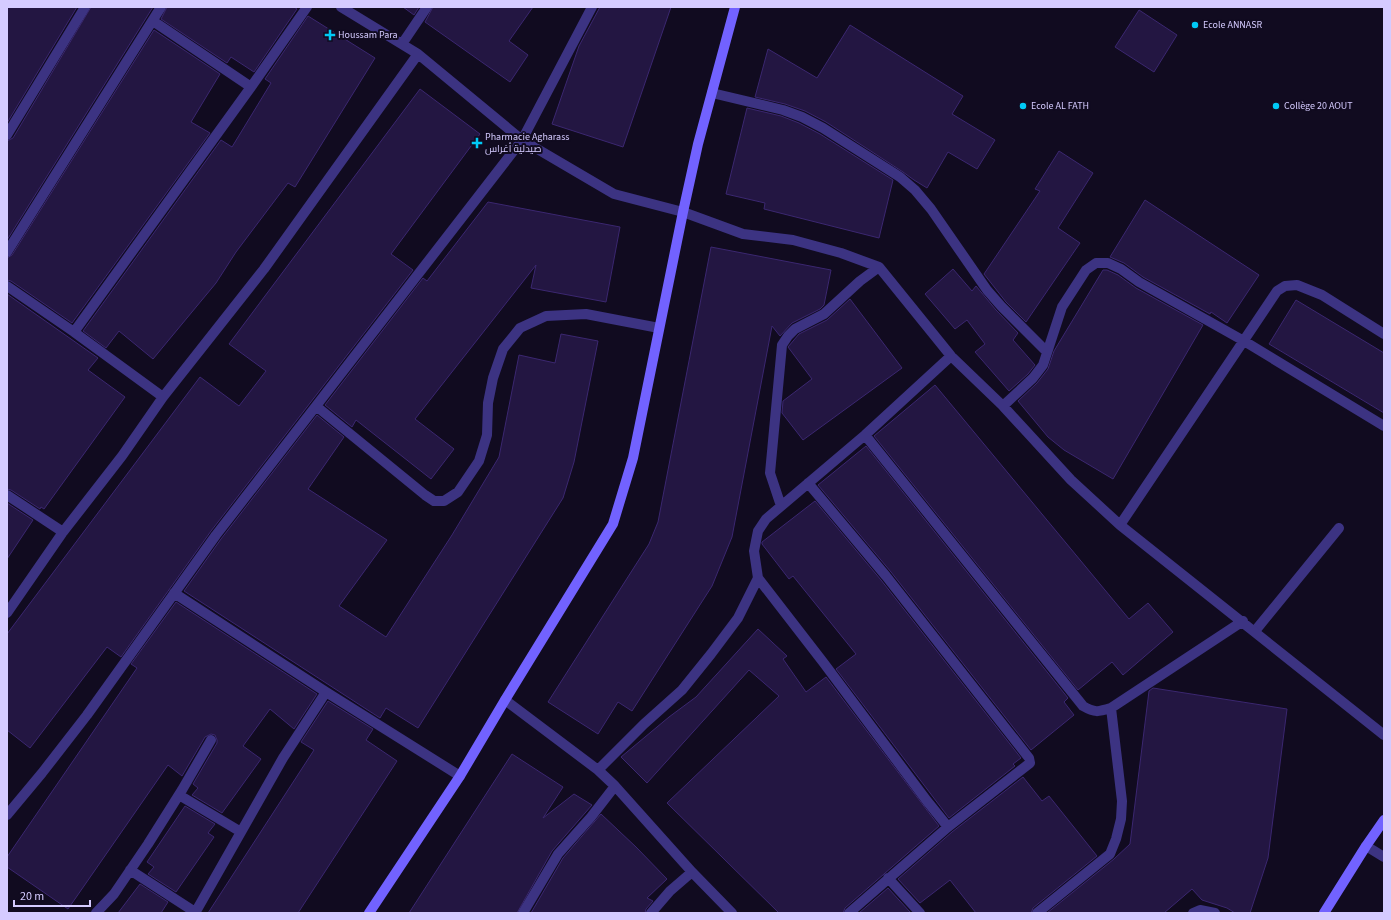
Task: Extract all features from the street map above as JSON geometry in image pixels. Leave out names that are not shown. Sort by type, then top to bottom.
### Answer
[{"type":"street","points":[[7,135],[85,7]]},
{"type":"street","points":[[7,252],[162,7]]},
{"type":"street","points":[[74,332],[307,7]]},
{"type":"street","points":[[341,7],[418,54],[522,140],[614,194],[683,212],[743,234],[794,240],[841,253],[879,267],[951,356],[1003,406],[1071,480],[1120,525],[1384,734]]},
{"type":"street","points":[[402,44],[427,7]]},
{"type":"street","points":[[7,815],[87,715],[216,535],[522,140],[592,7]]},
{"type":"street","points":[[369,913],[460,776],[613,524],[633,458],[683,212],[735,7]]},
{"type":"street","points":[[152,21],[251,87]]},
{"type":"street","points":[[7,614],[63,532],[122,456],[164,397],[264,269],[418,54]]},
{"type":"street","points":[[712,93],[783,110],[802,117],[823,128],[900,177],[915,190],[931,209],[987,290],[1047,352]]},
{"type":"street","points":[[1003,406],[1033,378],[1043,365],[1062,307],[1086,270],[1096,263],[1108,263],[1121,269],[1139,282],[1244,341],[1384,426]]},
{"type":"street","points":[[781,506],[770,473],[782,345],[795,329],[824,314],[879,267]]},
{"type":"street","points":[[1120,525],[1277,291],[1285,286],[1297,285],[1322,295],[1384,334]]},
{"type":"street","points":[[7,286],[164,397]]},
{"type":"street","points":[[316,406],[425,495],[434,501],[444,501],[458,492],[479,461],[487,435],[488,403],[493,378],[503,349],[520,328],[546,316],[586,314],[659,328]]},
{"type":"street","points":[[948,826],[927,801],[824,662],[758,578],[754,551],[758,531],[766,519],[865,435],[951,356]]},
{"type":"street","points":[[865,435],[1083,706],[1093,711],[1099,712],[1111,708],[1243,621]]},
{"type":"street","points":[[808,483],[886,576],[1030,761],[1029,765],[948,826],[849,913]]},
{"type":"street","points":[[7,495],[63,532]]},
{"type":"street","points":[[1255,631],[1339,528]]},
{"type":"street","points":[[598,770],[686,684],[738,618],[758,578]]},
{"type":"street","points":[[174,593],[326,692],[460,776]]},
{"type":"street","points":[[130,870],[195,912],[283,758],[326,692]]},
{"type":"street","points":[[505,700],[598,770],[615,786],[692,872],[732,913]]},
{"type":"street","points":[[1037,913],[1110,854],[1116,839],[1121,819],[1122,801],[1111,708]]},
{"type":"street","points":[[96,913],[114,894],[130,870],[179,795],[211,740]]},
{"type":"street","points":[[523,913],[558,854],[591,817],[615,786]]},
{"type":"street","points":[[179,795],[241,832]]},
{"type":"street","points":[[1324,913],[1384,820]]},
{"type":"street","points":[[1366,846],[1384,857]]},
{"type":"street","points":[[651,913],[670,891],[692,872]]},
{"type":"street","points":[[888,878],[920,913]]},
{"type":"street","points":[[1193,913],[1200,910],[1215,913]]},
{"type":"building","points":[[7,7],[77,7],[7,123]]},
{"type":"building","points":[[91,7],[153,7],[7,240],[7,141],[13,138]]},
{"type":"building","points":[[167,7],[294,7],[297,9],[254,72],[231,57],[227,63],[161,19]]},
{"type":"building","points":[[403,7],[419,7],[414,15]]},
{"type":"building","points":[[433,7],[533,7],[509,41],[528,55],[510,82],[425,22]]},
{"type":"building","points":[[600,7],[671,7],[623,147],[552,124],[579,46]]},
{"type":"building","points":[[1139,10],[1177,35],[1154,72],[1115,47]]},
{"type":"building","points":[[308,16],[375,58],[295,187],[288,183],[236,252],[216,283],[153,359],[119,331],[106,348],[83,331],[221,140],[232,147],[271,83],[265,79]]},
{"type":"building","points":[[850,25],[963,96],[952,114],[995,140],[977,169],[948,152],[927,188],[826,122],[805,111],[785,104],[755,97],[768,49],[817,78]]},
{"type":"building","points":[[154,30],[220,74],[191,122],[210,133],[72,323],[11,281],[7,280],[7,258],[12,255]]},
{"type":"building","points":[[420,89],[480,134],[391,254],[413,270],[211,531],[121,657],[107,647],[30,748],[7,730],[7,634],[200,377],[239,406],[266,371],[229,344]]},
{"type":"building","points":[[747,108],[781,116],[799,123],[820,134],[893,180],[879,238],[764,209],[765,203],[726,194]]},
{"type":"building","points":[[1059,151],[1093,173],[1058,228],[1080,243],[1026,322],[1006,302],[984,274],[1040,191],[1035,189]]},
{"type":"building","points":[[1145,200],[1259,275],[1227,323],[1211,312],[1210,314],[1143,277],[1124,263],[1110,257]]},
{"type":"building","points":[[488,202],[620,227],[606,302],[531,288],[536,265],[415,419],[454,449],[431,479],[356,420],[352,427],[325,405],[423,278],[427,281]]},
{"type":"building","points":[[711,247],[831,270],[824,305],[820,309],[792,323],[780,336],[772,326],[732,537],[712,586],[632,711],[618,702],[598,734],[548,702],[649,544],[658,522]]},
{"type":"building","points":[[953,269],[972,291],[976,286],[1018,333],[1013,340],[1035,365],[1028,374],[1009,391],[975,352],[985,344],[967,320],[955,329],[925,294]]},
{"type":"building","points":[[1103,270],[1107,270],[1118,275],[1136,288],[1203,325],[1113,479],[1064,450],[1048,437],[1018,401],[1037,383],[1048,369],[1054,351]]},
{"type":"building","points":[[7,294],[98,358],[88,370],[125,397],[44,509],[41,507],[40,509],[11,490],[7,489]]},
{"type":"building","points":[[850,299],[902,368],[803,440],[782,413],[783,401],[812,379],[788,347],[799,334],[827,320]]},
{"type":"building","points":[[1296,300],[1384,353],[1384,413],[1269,344]]},
{"type":"building","points":[[561,334],[598,341],[574,462],[563,498],[418,728],[386,708],[380,718],[184,591],[221,539],[317,415],[344,437],[308,489],[387,540],[339,606],[386,637],[452,535],[499,457],[519,355],[555,363]]},
{"type":"building","points":[[935,385],[1129,619],[1148,603],[1173,632],[1123,675],[1112,662],[1078,690],[874,436]]},
{"type":"building","points":[[866,446],[1068,698],[1064,702],[1074,715],[1031,750],[891,572],[818,485]]},
{"type":"building","points":[[815,501],[881,580],[1021,758],[1013,764],[1015,766],[949,818],[836,669],[856,654],[793,576],[789,579],[762,544],[762,542]]},
{"type":"building","points":[[7,503],[33,520],[7,559]]},
{"type":"building","points":[[176,602],[317,694],[294,729],[270,709],[243,746],[261,759],[222,813],[192,795],[198,788],[193,784],[217,743],[215,735],[211,734],[205,737],[182,776],[168,765],[68,909],[7,867],[7,857],[137,668],[131,664]]},
{"type":"building","points":[[758,629],[787,656],[783,659],[806,692],[826,677],[939,826],[845,908],[843,913],[779,913],[667,803],[779,696],[749,670],[647,783],[621,757],[669,717],[696,697]]},
{"type":"building","points":[[1153,688],[1287,709],[1268,858],[1250,913],[1235,913],[1227,908],[1202,900],[1192,889],[1164,913],[1047,913],[1114,859],[1130,844],[1149,691]]},
{"type":"building","points":[[328,701],[373,729],[366,740],[397,761],[298,913],[208,913],[314,750],[301,742]]},
{"type":"building","points":[[512,754],[563,787],[543,818],[574,794],[592,805],[552,851],[517,913],[409,913]]},
{"type":"building","points":[[1023,777],[1042,801],[1049,796],[1097,856],[1033,908],[1031,913],[976,913],[950,880],[920,903],[898,879],[952,832]]},
{"type":"building","points":[[185,806],[215,824],[208,833],[214,837],[176,892],[148,874],[154,867],[147,862]]},
{"type":"building","points":[[601,814],[667,879],[647,898],[653,901],[646,909],[645,913],[531,913],[563,858]]},
{"type":"building","points":[[140,884],[168,902],[161,913],[118,913]]},
{"type":"building","points":[[888,888],[910,912],[859,913]]},
{"type":"place","name":"Ecole ANNASR","points":[[1195,25]]},
{"type":"place","name":"Houssam Para","points":[[330,35]]},
{"type":"place","name":"Ecole AL FATH","points":[[1023,106]]},
{"type":"place","name":"Collège 20 AOUT","points":[[1276,106]]},
{"type":"place","name":"Pharmacie Agharass صيدلية أغراس","points":[[477,143]]}]
